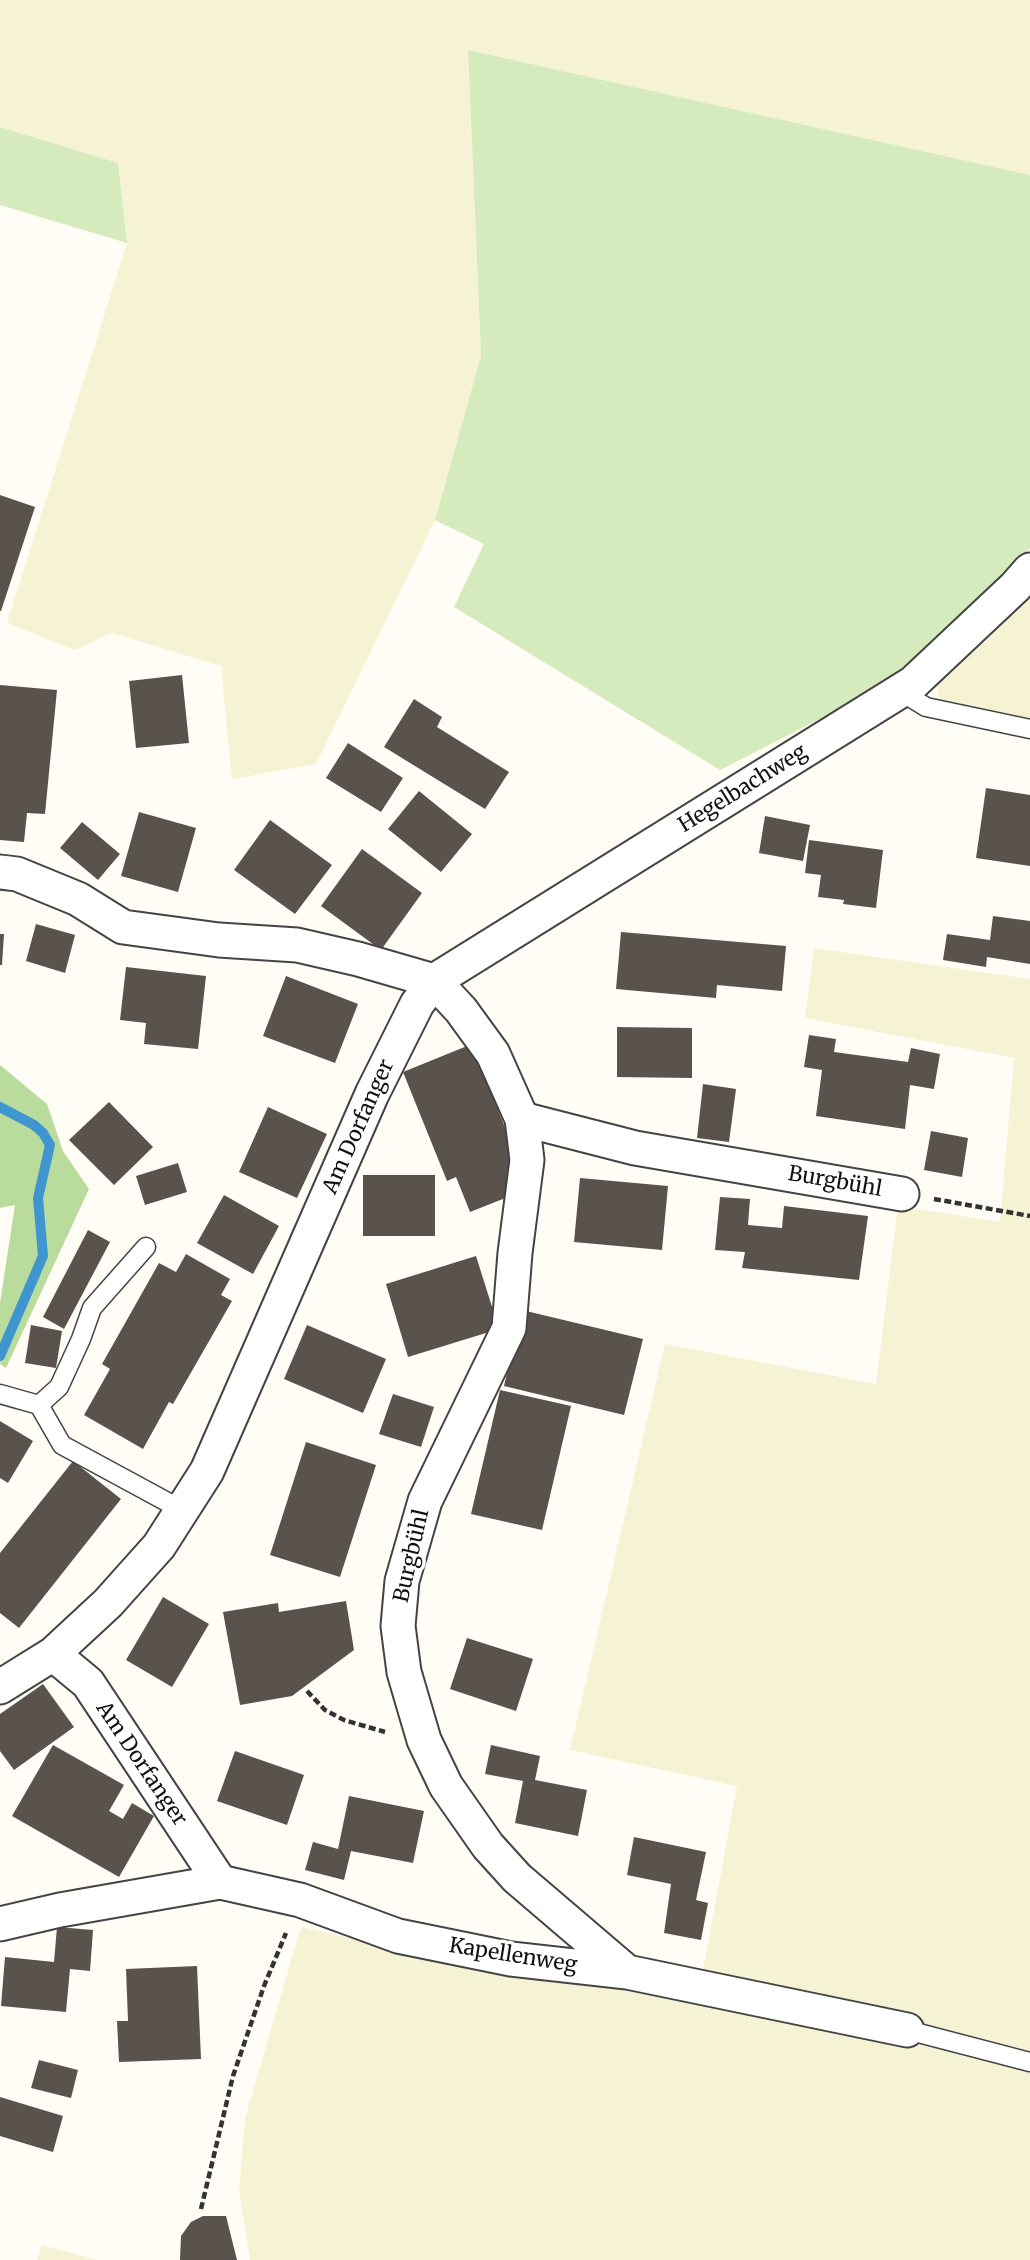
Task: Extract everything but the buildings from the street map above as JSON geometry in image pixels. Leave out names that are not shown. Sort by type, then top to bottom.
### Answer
[{"type":"street","name":"Hegelbachweg","points":[[434,981],[913,683],[1030,570]]},
{"type":"street","points":[[0,872],[17,874],[78,899],[123,927],[219,940],[297,945],[434,981]]},
{"type":"street","name":"Burgbühl","points":[[434,981],[461,1010],[493,1054],[523,1119],[527,1160],[509,1328],[425,1501],[402,1581],[398,1626],[402,1660],[424,1741],[446,1786],[488,1846],[517,1878],[627,1972]]},
{"type":"street","name":"Am Dorfanger","points":[[0,1687],[53,1654],[108,1603],[159,1546],[207,1471],[372,1094],[417,1004],[434,981]]},
{"type":"street","name":"Burgbühl","points":[[523,1119],[635,1148],[902,1194]]},
{"type":"street","name":"Am Dorfanger","points":[[53,1654],[88,1683],[219,1882]]},
{"type":"street","name":"Kapellenweg","points":[[0,1924],[60,1910],[219,1882],[300,1900],[398,1936],[511,1959],[627,1972],[907,2030]]},
{"type":"lane","points":[[900,691],[926,707],[1030,729]]},
{"type":"lane","points":[[38,1405],[59,1387],[92,1308],[146,1247]]},
{"type":"lane","points":[[0,1394],[38,1405],[62,1445],[182,1510]]},
{"type":"lane","name":"Kapellenweg","points":[[907,2030],[1030,2062]]},
{"type":"path","points":[[902,1194],[1030,1216]]},
{"type":"path","points":[[307,1691],[325,1710],[345,1720],[415,1742],[424,1741]]},
{"type":"path","points":[[201,2209],[233,2076],[264,1986],[300,1900]]},
{"type":"shaded area","points":[[0,0],[1030,0],[1030,175],[468,50],[481,356],[435,520],[316,764],[232,779],[221,666],[112,633],[75,650],[7,623],[127,243],[118,163],[0,127]]},
{"type":"shaded area","points":[[1030,588],[1030,719],[940,702],[936,684],[992,635]]},
{"type":"shaded area","points":[[814,948],[1030,979],[1030,2260],[250,2260],[239,2190],[245,2118],[301,1927],[471,1966],[697,2002],[737,1786],[570,1750],[665,1344],[876,1384],[898,1206],[1000,1222],[1014,1058],[805,1018]]},
{"type":"shaded area","points":[[42,2245],[97,2260],[37,2260]]},
{"type":"green space","points":[[468,50],[1030,175],[1030,548],[1011,570],[914,660],[857,700],[720,770],[454,607],[484,544],[435,520],[481,356]]},
{"type":"green space","points":[[0,127],[118,163],[127,243],[0,205]]},
{"type":"green space","points":[[0,1065],[47,1104],[63,1151],[89,1189],[6,1368],[0,1364],[0,1303],[15,1205],[0,1208]]},
{"type":"waterway","points":[[0,1107],[34,1125],[50,1145],[38,1198],[43,1256],[0,1356]]}]
